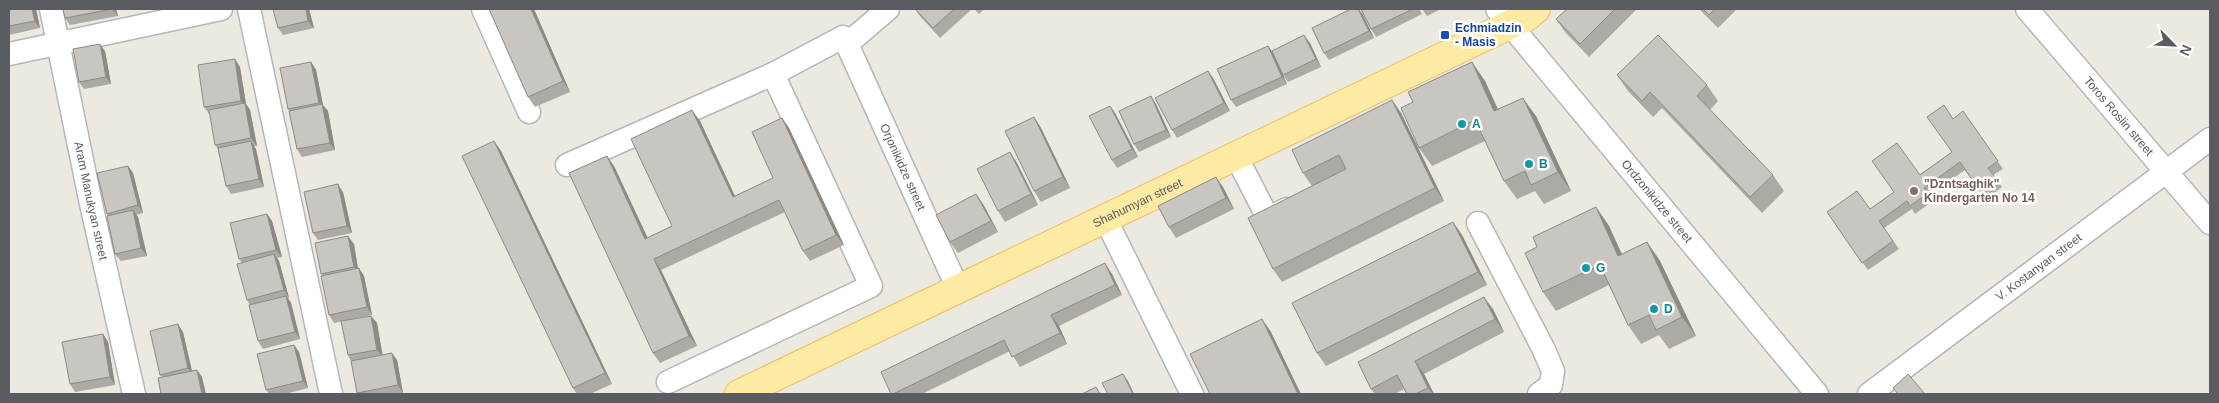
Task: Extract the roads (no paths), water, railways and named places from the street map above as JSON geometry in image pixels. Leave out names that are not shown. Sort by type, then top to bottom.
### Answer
[{"type":"main road","name":"Shahumyan street","points":[[739,394],[1236,156],[1503,16],[1528,16],[1536,9]]},
{"type":"street","name":"Aram Manukyan street","points":[[51,9],[57,44],[134,394]]},
{"type":"street","points":[[9,54],[220,9]]},
{"type":"street","points":[[249,9],[331,394]]},
{"type":"street","points":[[483,9],[529,112]]},
{"type":"street","points":[[567,165],[845,40],[888,9]]},
{"type":"street","name":"Toros Roslin street","points":[[2027,9],[2210,223]]},
{"type":"street","name":"Ordzonikidze street","points":[[1503,16],[1818,394]]},
{"type":"street","name":"Orjonikidze street","points":[[845,40],[958,289]]},
{"type":"street","points":[[668,382],[871,286],[773,74]]},
{"type":"street","name":"V. Kostanyan street","points":[[1869,394],[2210,139]]},
{"type":"street","points":[[1236,156],[1268,218],[1302,200]]},
{"type":"street","points":[[1105,218],[1192,394]]},
{"type":"street","points":[[1478,223],[1543,348],[1553,372],[1551,385],[1539,394]]},
{"type":"place","name":"Echmiadzin - Masis","points":[[1445,35]]},
{"type":"place","name":"A","points":[[1462,124]]},
{"type":"place","name":"B","points":[[1529,164]]},
{"type":"place","name":"\"Dzntsaghik\" Kindergarten No 14","points":[[1914,191]]},
{"type":"place","name":"G","points":[[1586,268]]},
{"type":"place","name":"D","points":[[1654,309]]}]
